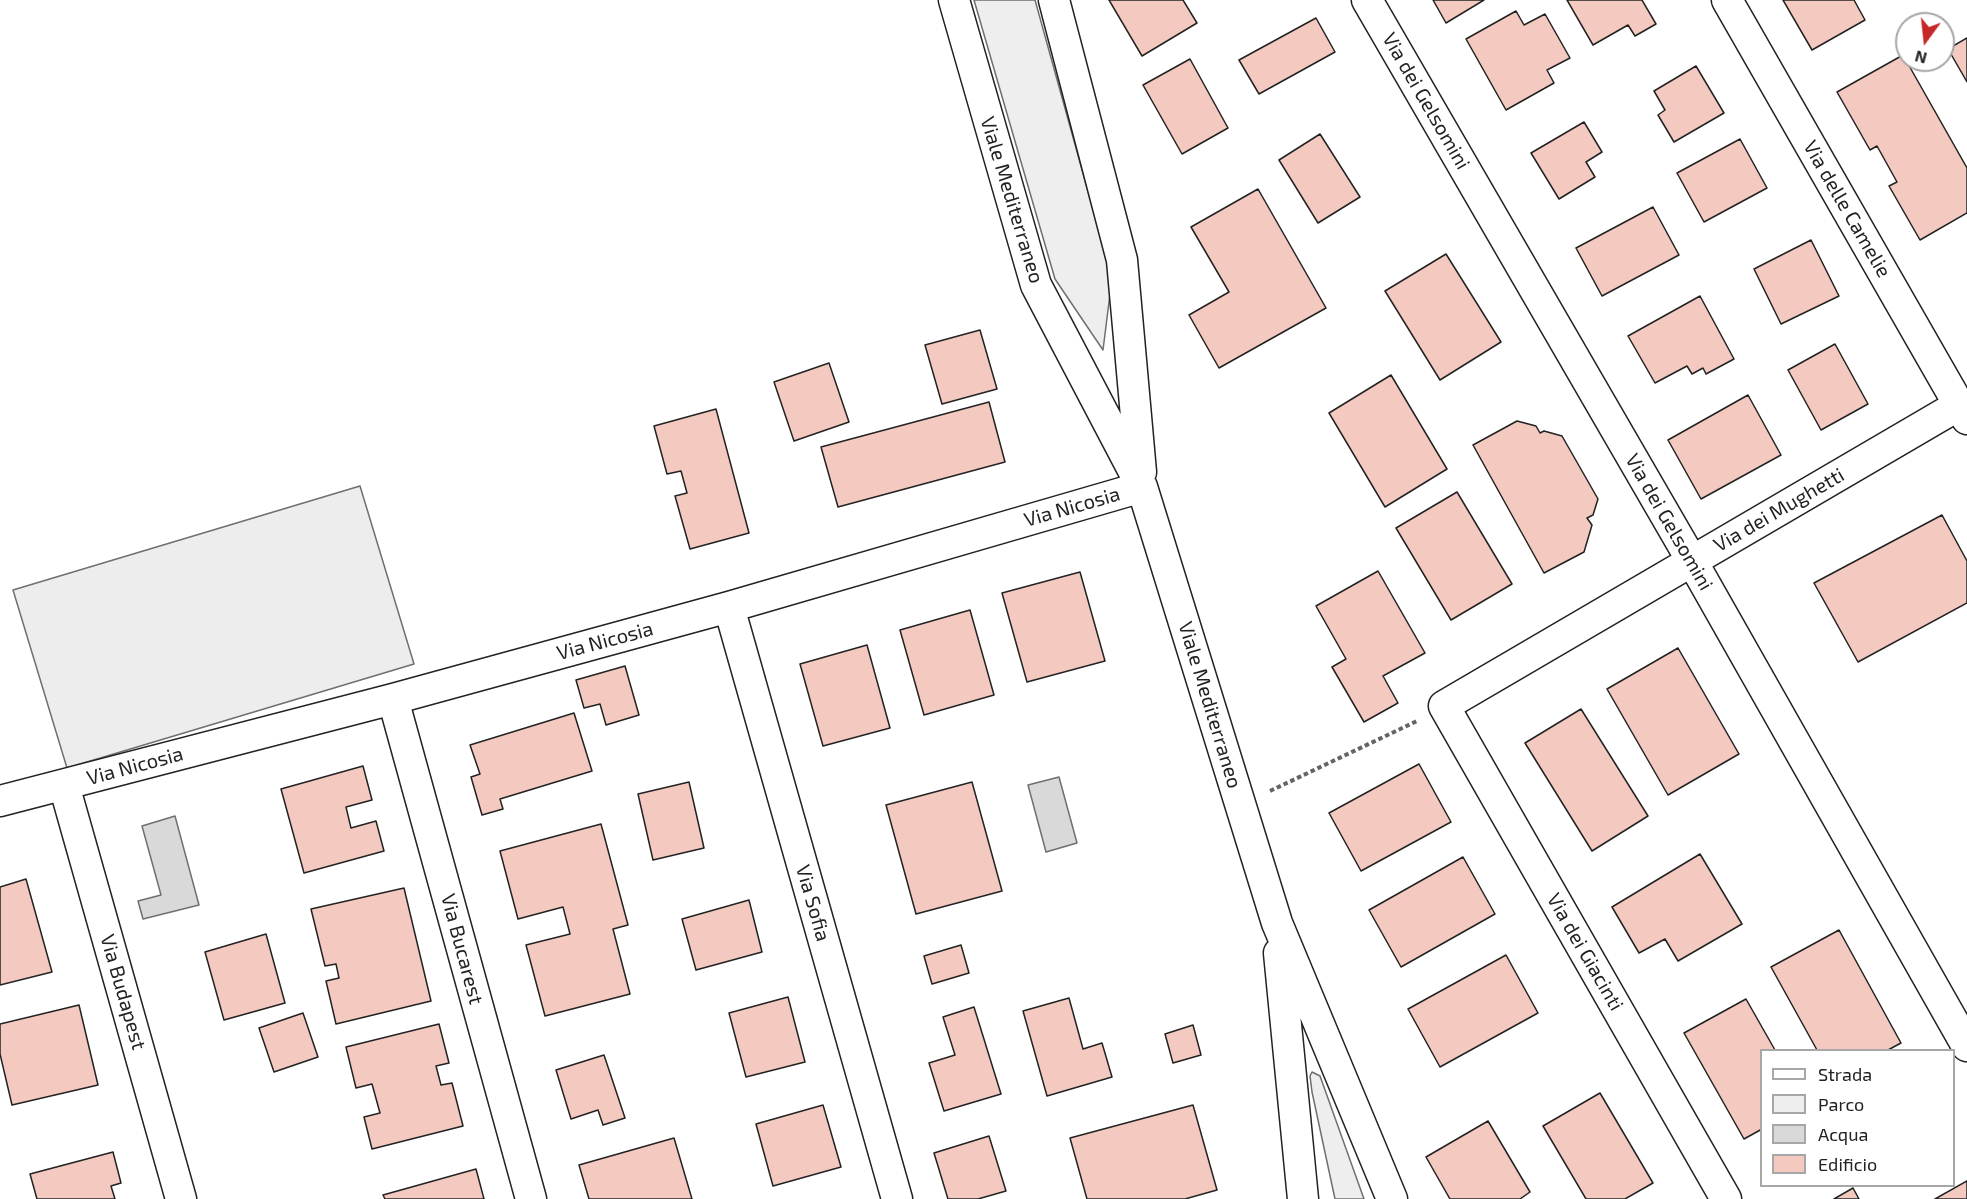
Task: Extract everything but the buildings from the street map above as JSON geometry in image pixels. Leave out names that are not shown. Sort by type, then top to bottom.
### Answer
[{"type":"street","name":"Viale Mediterraneo","points":[[954,0],[1036,285],[1142,487],[1276,923],[1392,1199]]},
{"type":"street","name":"Viale Mediterraneo","points":[[1054,0],[1122,260],[1142,487]]},
{"type":"street","name":"Via dei Gelsomini","points":[[1367,0],[1692,561],[1967,1046]]},
{"type":"street","name":"Via delle Camelie","points":[[1727,0],[1963,412]]},
{"type":"street","name":"Via dei Mughetti","points":[[1444,706],[1692,561],[1963,412]]},
{"type":"street","name":"Via Nicosia","points":[[0,801],[393,699],[729,607],[1142,487]]},
{"type":"street","name":"Via Sofia","points":[[729,607],[897,1199]]},
{"type":"street","name":"Via Bucarest","points":[[393,699],[531,1199]]},
{"type":"street","name":"Via dei Giacinti","points":[[1444,706],[1726,1199]]},
{"type":"street","name":"Via Budapest","points":[[64,785],[181,1199]]},
{"type":"street","name":"Viale Mediterraneo","points":[[1276,923],[1303,1199]]},
{"type":"path","points":[[1241,805],[1444,706]]},
{"type":"green space","points":[[974,0],[1035,0],[1112,278],[1103,350],[1055,279]]},
{"type":"green space","points":[[1312,1072],[1320,1076],[1364,1199],[1335,1199],[1312,1092],[1310,1076]]},
{"type":"shaded area","points":[[360,486],[414,664],[67,768],[13,590]]},
{"type":"water","points":[[1059,777],[1077,843],[1046,852],[1028,785]]},
{"type":"water","points":[[175,816],[199,905],[143,919],[138,901],[161,895],[142,826]]}]
